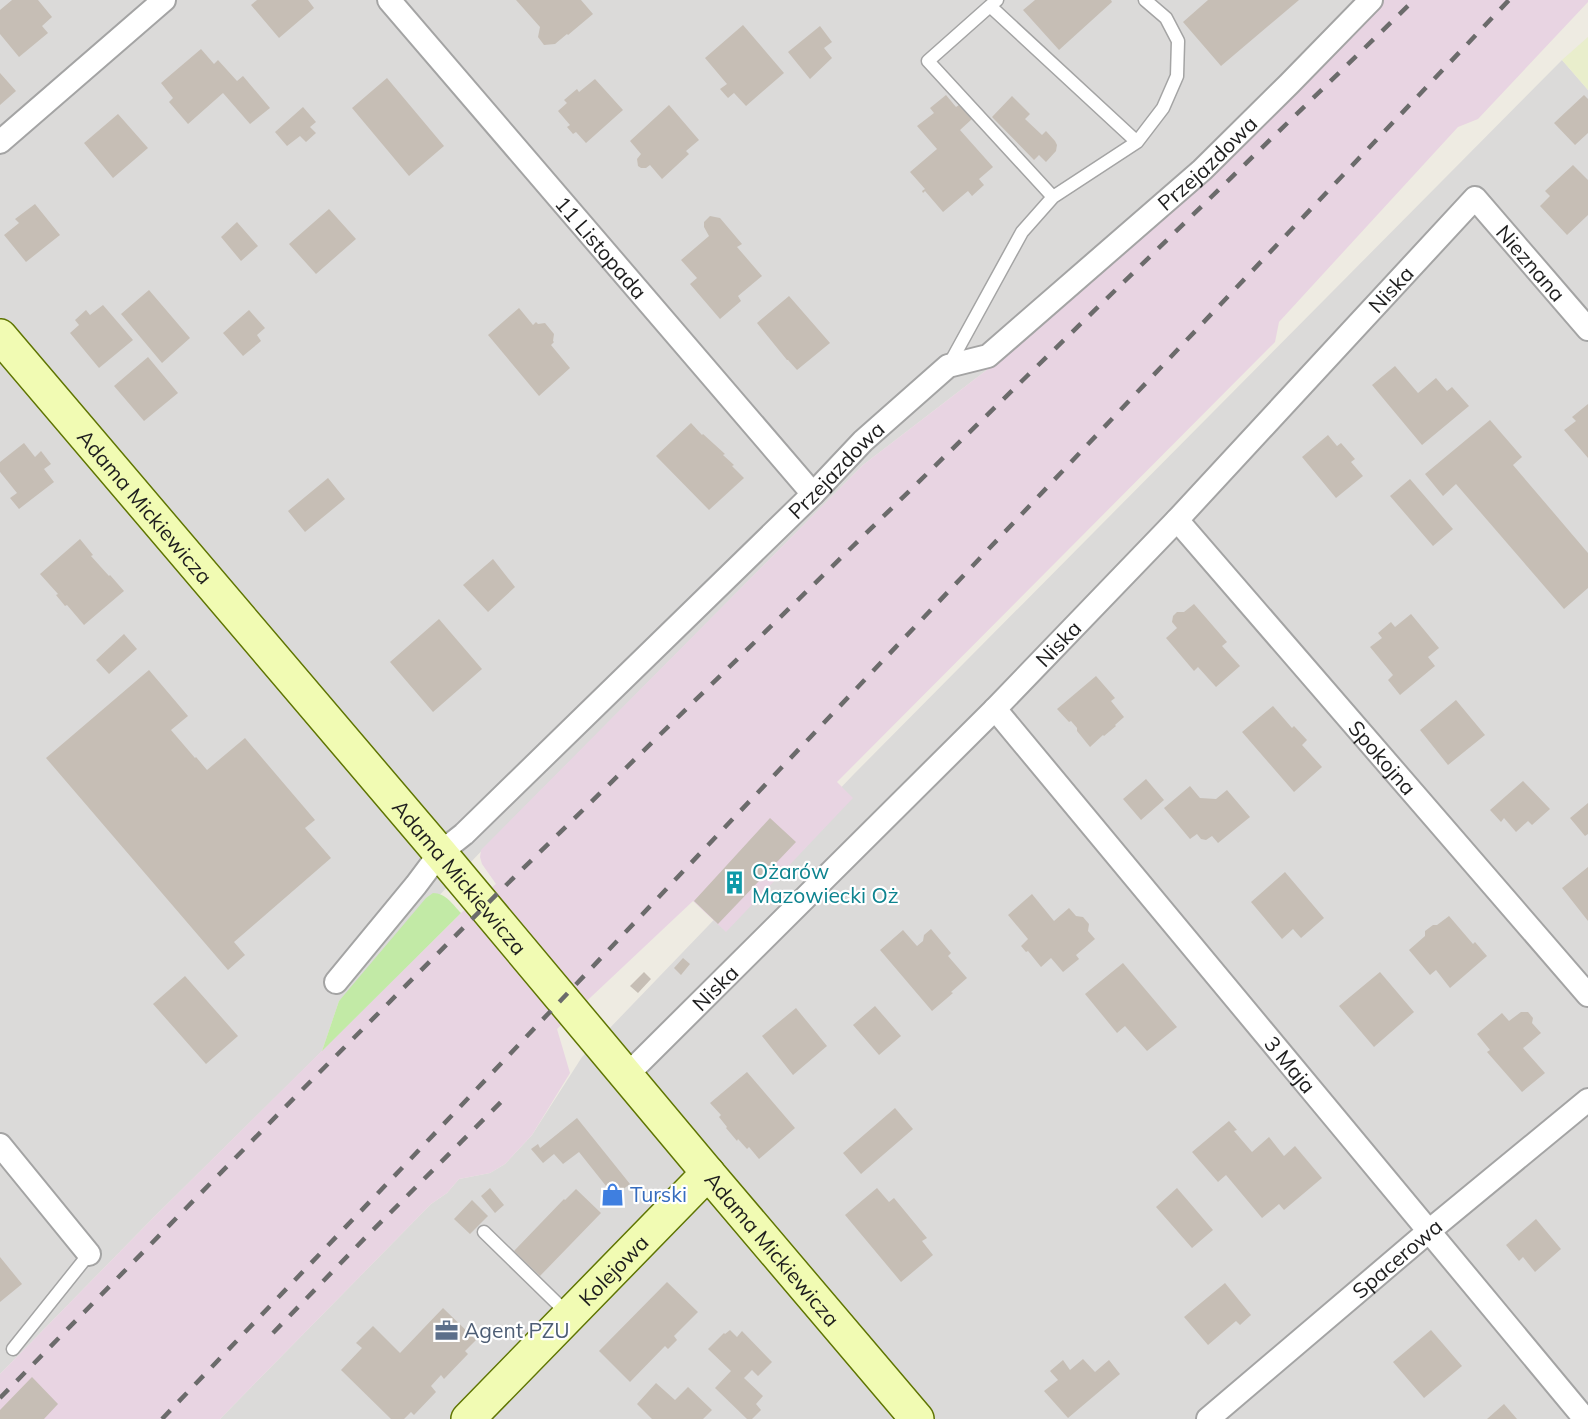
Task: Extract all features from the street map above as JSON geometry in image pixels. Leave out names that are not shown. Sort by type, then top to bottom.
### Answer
[{"type":"street","points":[[0,141],[164,0]]},
{"type":"street","name":"11 Listopada","points":[[389,0],[813,494]]},
{"type":"street","name":"Przejazdowa","points":[[336,982],[440,854],[464,834],[813,494],[863,441],[948,366],[988,356],[1202,170],[1371,0]]},
{"type":"street","name":"Nieznana","points":[[1475,198],[1588,329]]},
{"type":"street","name":"Niska","points":[[627,1075],[995,709],[1177,520],[1475,198]]},
{"type":"street","name":"Adama Mickiewicza","points":[[0,336],[917,1419]]},
{"type":"street","name":"Spokojna","points":[[1177,520],[1588,995]]},
{"type":"street","name":"3 Maja","points":[[995,709],[1585,1419]]},
{"type":"street","name":"Spacerowa","points":[[1208,1419],[1429,1231],[1588,1100]]},
{"type":"street","points":[[0,1145],[89,1254]]},
{"type":"street","name":"Kolejowa","points":[[468,1419],[708,1173]]},
{"type":"lane","points":[[948,366],[1022,232],[1053,197],[1137,142],[1163,108],[1178,76],[1178,41],[1166,18],[1145,0]]},
{"type":"lane","points":[[1053,197],[928,61],[993,3],[1137,142]]},
{"type":"lane","points":[[484,1233],[569,1315]]},
{"type":"lane","points":[[13,1349],[89,1254]]},
{"type":"shaded area","points":[[0,0],[1378,0],[1044,324],[863,465],[489,843],[339,1001],[322,1051],[0,1374]]},
{"type":"shaded area","points":[[1378,0],[1588,0],[1588,2],[1478,119],[1458,127],[1279,322],[1275,342],[837,782],[853,798],[726,932],[693,901],[557,1029],[570,1073],[532,1135],[505,1164],[490,1173],[459,1179],[447,1193],[431,1204],[220,1419],[0,1419],[0,1374],[154,1217],[461,913],[496,884],[482,864],[481,850],[863,465],[1044,324]]},
{"type":"shaded area","points":[[1562,60],[1588,90],[1588,1419],[220,1419],[431,1204],[447,1193],[459,1179],[490,1173],[505,1164],[532,1135],[582,1057],[854,774]]},
{"type":"green space","points":[[1588,37],[1588,90],[1562,60]]},
{"type":"green space","points":[[433,893],[445,897],[461,913],[322,1051],[339,1001],[426,898]]},
{"type":"building","points":[[12,0],[38,0],[52,17],[42,26],[48,33],[19,57],[0,34],[0,10]]},
{"type":"building","points":[[257,0],[308,0],[314,8],[279,38],[251,5]]},
{"type":"building","points":[[516,0],[581,0],[593,14],[555,44],[544,45],[538,37],[540,27]]},
{"type":"building","points":[[1035,0],[1111,0],[1112,2],[1059,50],[1023,10]]},
{"type":"building","points":[[1208,0],[1299,0],[1221,66],[1183,22]]},
{"type":"building","points":[[743,25],[784,73],[746,106],[734,93],[728,98],[720,89],[727,84],[705,58]]},
{"type":"building","points":[[820,26],[832,42],[824,48],[832,58],[810,79],[788,52]]},
{"type":"building","points":[[201,49],[214,64],[218,60],[237,81],[243,76],[270,108],[250,124],[223,93],[188,124],[169,102],[173,98],[161,83]]},
{"type":"building","points":[[0,73],[16,91],[0,105]]},
{"type":"building","points":[[387,78],[444,146],[409,176],[352,108]]},
{"type":"building","points":[[595,79],[623,110],[586,143],[576,132],[573,134],[567,127],[570,125],[558,111],[567,103],[564,100],[577,89],[579,92]]},
{"type":"building","points":[[946,95],[956,107],[959,105],[972,119],[960,130],[993,167],[979,179],[984,185],[972,196],[968,191],[943,212],[925,191],[923,193],[925,189],[910,172],[937,149],[917,126],[934,113],[930,108]]},
{"type":"building","points":[[1584,95],[1588,99],[1588,133],[1575,145],[1554,123]]},
{"type":"building","points":[[1012,96],[1030,114],[1025,119],[1042,135],[1046,131],[1055,141],[1056,151],[1046,162],[1039,155],[1034,160],[992,117]]},
{"type":"building","points":[[669,105],[699,140],[686,151],[689,154],[662,179],[650,165],[646,168],[638,166],[637,159],[641,154],[630,141]]},
{"type":"building","points":[[303,107],[316,122],[310,127],[316,133],[306,142],[300,136],[287,146],[275,132]]},
{"type":"building","points":[[118,114],[148,148],[113,178],[84,143]]},
{"type":"building","points":[[1573,165],[1588,180],[1588,215],[1567,235],[1540,206],[1550,196],[1545,191]]},
{"type":"building","points":[[35,204],[60,235],[26,262],[4,235],[19,223],[15,219]]},
{"type":"building","points":[[329,209],[356,239],[316,274],[289,244]]},
{"type":"building","points":[[710,216],[720,218],[742,244],[737,247],[762,276],[738,296],[741,301],[720,319],[690,284],[697,278],[681,260],[709,236],[704,222]]},
{"type":"building","points":[[237,222],[258,246],[241,261],[221,237]]},
{"type":"building","points":[[149,290],[190,338],[162,363],[121,314]]},
{"type":"building","points":[[789,296],[830,343],[797,370],[757,323]]},
{"type":"building","points":[[103,305],[133,340],[99,368],[70,333],[79,325],[75,320],[86,310],[90,315]]},
{"type":"building","points":[[519,308],[533,325],[536,322],[545,323],[554,334],[554,342],[551,345],[570,368],[539,396],[488,335]]},
{"type":"building","points":[[249,310],[265,328],[257,335],[261,341],[243,356],[223,333]]},
{"type":"building","points":[[148,357],[178,393],[144,421],[114,386]]},
{"type":"building","points":[[1395,366],[1418,393],[1436,378],[1447,391],[1452,387],[1469,406],[1422,445],[1372,385]]},
{"type":"building","points":[[1588,404],[1588,458],[1564,430],[1576,421],[1572,417]]},
{"type":"building","points":[[1490,420],[1522,457],[1513,465],[1588,553],[1588,588],[1564,609],[1456,484],[1443,496],[1425,474]]},
{"type":"building","points":[[691,423],[725,454],[723,455],[744,478],[709,510],[656,456]]},
{"type":"building","points":[[1328,435],[1337,446],[1341,443],[1355,459],[1351,462],[1363,476],[1336,498],[1302,457]]},
{"type":"building","points":[[24,443],[35,457],[41,451],[51,464],[44,469],[54,482],[19,509],[10,498],[17,493],[0,472],[0,462]]},
{"type":"building","points":[[328,478],[345,499],[305,532],[288,511]]},
{"type":"building","points":[[1410,479],[1453,529],[1433,546],[1390,496]]},
{"type":"building","points":[[80,539],[93,555],[91,556],[124,591],[84,625],[67,605],[65,606],[56,595],[58,594],[40,574]]},
{"type":"building","points":[[493,559],[515,587],[488,612],[463,585]]},
{"type":"building","points":[[1194,604],[1227,642],[1222,646],[1240,666],[1216,687],[1198,667],[1194,671],[1166,638],[1177,628],[1172,622],[1173,616],[1177,612],[1184,612]]},
{"type":"building","points":[[1411,614],[1439,648],[1428,657],[1435,666],[1400,695],[1388,680],[1393,675],[1370,647],[1382,638],[1378,633],[1391,622],[1395,627]]},
{"type":"building","points":[[439,619],[482,669],[433,712],[390,662]]},
{"type":"building","points":[[124,634],[137,649],[109,674],[96,660]]},
{"type":"building","points":[[149,670],[188,716],[171,730],[195,758],[207,770],[245,738],[315,820],[305,828],[331,858],[234,942],[245,955],[228,970],[46,758]]},
{"type":"building","points":[[1096,676],[1115,698],[1111,701],[1124,717],[1090,747],[1071,721],[1069,722],[1057,709]]},
{"type":"building","points":[[1456,700],[1485,735],[1448,765],[1420,730]]},
{"type":"building","points":[[1273,706],[1292,728],[1294,726],[1307,740],[1302,745],[1322,767],[1294,792],[1242,732]]},
{"type":"building","points":[[1146,779],[1164,800],[1141,820],[1123,799]]},
{"type":"building","points":[[1523,781],[1550,809],[1532,825],[1528,821],[1516,832],[1504,818],[1501,822],[1490,810]]},
{"type":"building","points":[[1190,786],[1200,798],[1216,799],[1227,790],[1250,817],[1218,843],[1212,836],[1206,840],[1201,839],[1197,834],[1190,839],[1164,808]]},
{"type":"building","points":[[1588,803],[1588,834],[1585,836],[1570,818]]},
{"type":"building","name":"Ożarów Mazowiecki Oż","points":[[770,818],[796,842],[718,924],[694,901]]},
{"type":"building","points":[[1588,867],[1588,921],[1562,888]]},
{"type":"building","points":[[1285,872],[1324,918],[1301,938],[1293,929],[1282,939],[1251,902]]},
{"type":"building","points":[[1032,894],[1054,921],[1069,908],[1076,916],[1083,917],[1089,924],[1088,931],[1095,939],[1076,955],[1079,959],[1063,972],[1051,958],[1041,967],[1028,951],[1026,952],[1021,946],[1028,939],[1008,915]]},
{"type":"building","points":[[1449,916],[1473,944],[1475,942],[1487,956],[1450,988],[1436,970],[1430,975],[1409,950],[1425,936],[1425,931]]},
{"type":"building","points":[[931,929],[951,953],[948,956],[967,978],[932,1011],[880,950],[903,930],[917,946]]},
{"type":"building","points":[[683,958],[690,964],[681,975],[674,968]]},
{"type":"building","points":[[1123,963],[1177,1027],[1147,1051],[1125,1026],[1117,1033],[1085,994]]},
{"type":"building","points":[[644,972],[651,979],[638,993],[630,986]]},
{"type":"building","points":[[1380,972],[1414,1012],[1374,1047],[1339,1006]]},
{"type":"building","points":[[185,976],[238,1036],[206,1064],[153,1004]]},
{"type":"building","points":[[875,1006],[901,1036],[879,1055],[853,1025]]},
{"type":"building","points":[[796,1008],[827,1046],[793,1075],[762,1036]]},
{"type":"building","points":[[1521,1012],[1528,1012],[1533,1018],[1532,1023],[1541,1033],[1523,1048],[1545,1073],[1522,1092],[1487,1052],[1490,1050],[1477,1034],[1502,1013],[1509,1021]]},
{"type":"building","points":[[747,1072],[795,1128],[759,1159],[749,1147],[747,1149],[738,1139],[737,1141],[719,1117],[721,1115],[710,1103]]},
{"type":"building","points":[[895,1108],[913,1129],[861,1174],[843,1153]]},
{"type":"building","points":[[577,1118],[630,1184],[614,1196],[579,1152],[563,1164],[554,1154],[543,1163],[531,1149],[538,1144],[540,1148]]},
{"type":"building","points":[[1229,1121],[1237,1130],[1234,1131],[1252,1152],[1269,1137],[1284,1156],[1295,1146],[1322,1178],[1284,1210],[1279,1204],[1262,1218],[1226,1175],[1218,1182],[1192,1152]]},
{"type":"building","points":[[490,1188],[504,1205],[495,1213],[481,1196]]},
{"type":"building","points":[[877,1188],[889,1202],[894,1198],[927,1238],[922,1241],[933,1255],[901,1282],[845,1215]]},
{"type":"building","points":[[1177,1188],[1213,1230],[1192,1248],[1156,1207]]},
{"type":"building","points":[[576,1189],[601,1213],[540,1276],[514,1251]]},
{"type":"building","points":[[472,1200],[488,1216],[470,1234],[454,1219]]},
{"type":"building","points":[[1536,1219],[1561,1249],[1535,1272],[1523,1257],[1519,1261],[1506,1245]]},
{"type":"building","points":[[0,1257],[22,1284],[0,1302]]},
{"type":"building","points":[[667,1282],[698,1312],[674,1336],[677,1340],[668,1349],[665,1346],[630,1382],[599,1351]]},
{"type":"building","points":[[1225,1283],[1251,1315],[1240,1325],[1236,1321],[1208,1345],[1184,1317]]},
{"type":"building","points":[[443,1308],[476,1340],[465,1351],[468,1354],[444,1379],[441,1375],[431,1386],[436,1392],[414,1415],[411,1412],[404,1419],[391,1419],[341,1370],[362,1348],[356,1343],[373,1326],[400,1353]]},
{"type":"building","points":[[730,1330],[737,1337],[742,1331],[772,1362],[758,1376],[752,1370],[744,1378],[763,1396],[756,1404],[761,1410],[752,1419],[747,1419],[715,1388],[731,1371],[708,1349]]},
{"type":"building","points":[[1431,1330],[1462,1366],[1424,1398],[1393,1362]]},
{"type":"building","points":[[1083,1359],[1095,1372],[1109,1360],[1120,1374],[1068,1418],[1044,1391],[1058,1380],[1050,1371],[1063,1360],[1070,1370]]},
{"type":"building","points":[[32,1377],[58,1404],[44,1419],[0,1419],[0,1410]]},
{"type":"building","points":[[656,1383],[675,1400],[688,1387],[712,1410],[703,1419],[652,1419],[637,1404]]},
{"type":"building","points":[[1504,1404],[1517,1419],[1487,1419]]},
{"type":"railway","points":[[0,1398],[498,893],[1414,0]]},
{"type":"railway","points":[[162,1419],[1509,0]]},
{"type":"railway","points":[[273,1333],[509,1094]]},
{"type":"place","name":"Ożarów Mazowiecki Oż","points":[[734,883]]},
{"type":"place","name":"Turski","points":[[612,1194]]},
{"type":"place","name":"Agent PZU","points":[[446,1330]]}]
